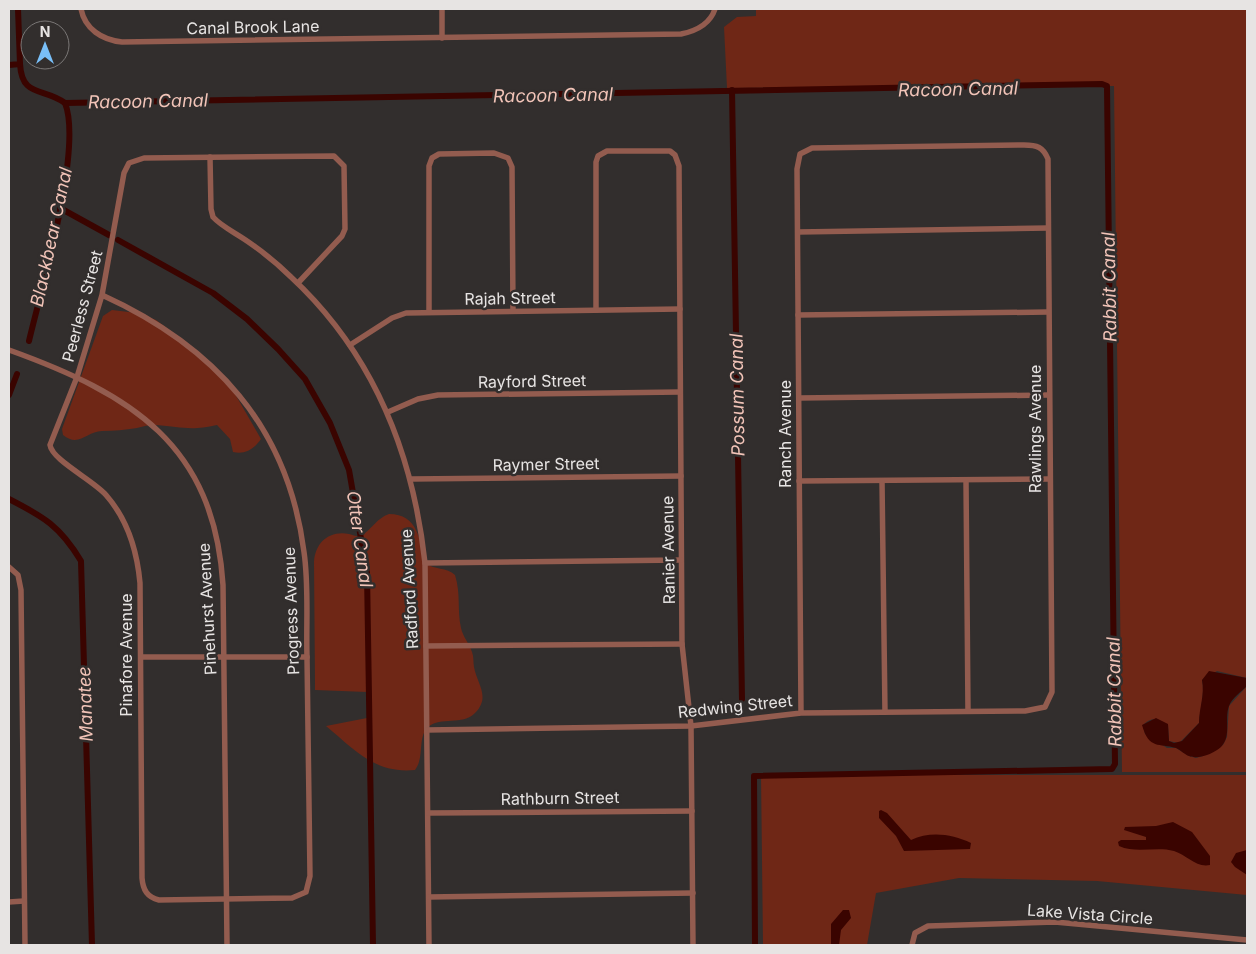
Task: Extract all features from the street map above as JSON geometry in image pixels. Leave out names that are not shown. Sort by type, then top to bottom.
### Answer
[{"type":"street","name":"Canal Brook Lane","points":[[81,9],[84,19],[98,35],[122,42],[681,34],[692,32],[706,22],[713,15],[715,9]]},
{"type":"street","points":[[442,9],[442,38]]},
{"type":"street","name":"Rawlings Avenue","points":[[800,154],[812,148],[1024,145],[1039,147],[1044,151],[1048,159],[1052,692],[1045,706]]},
{"type":"street","name":"Ranier Avenue","points":[[596,310],[595,168],[598,156],[606,151],[613,150],[662,150],[675,155],[679,166],[682,644],[691,726],[693,945]]},
{"type":"street","points":[[429,312],[429,166],[432,158],[439,154],[475,153],[502,154],[508,158],[512,173],[513,311]]},
{"type":"street","name":"Ranch Avenue","points":[[800,154],[797,169],[801,714]]},
{"type":"street","points":[[210,157],[326,155],[334,156],[340,160],[344,166],[345,229],[342,236],[298,283]]},
{"type":"street","name":"Peerless Street","points":[[51,452],[53,435],[77,377],[102,295],[124,174],[129,163],[144,158],[210,157]]},
{"type":"street","name":"Radford Avenue","points":[[210,157],[211,209],[213,217],[270,259],[298,283],[327,314],[350,345],[388,412],[412,479],[425,563],[429,945]]},
{"type":"street","points":[[798,232],[1048,228]]},
{"type":"street","name":"Progress Avenue","points":[[102,295],[169,331],[203,357],[238,394],[255,416],[270,441],[291,490],[302,531],[306,569],[310,876],[306,892],[292,898],[227,900]]},
{"type":"street","name":"Rajah Street","points":[[350,345],[399,315],[429,312],[680,309]]},
{"type":"street","points":[[798,316],[1048,312]]},
{"type":"street","name":"Pinehurst Avenue","points":[[9,350],[77,377],[113,396],[147,419],[173,446],[198,483],[212,516],[219,544],[223,585],[227,945]]},
{"type":"street","name":"Rayford Street","points":[[388,412],[418,399],[438,395],[680,392]]},
{"type":"street","points":[[799,398],[1049,395]]},
{"type":"street","name":"Pinafore Avenue","points":[[51,452],[61,462],[89,479],[106,495],[117,509],[128,531],[138,566],[142,878],[146,892],[152,898],[158,900],[227,900]]},
{"type":"street","name":"Raymer Street","points":[[412,479],[680,476]]},
{"type":"street","points":[[800,481],[1049,479]]},
{"type":"street","points":[[966,480],[968,711]]},
{"type":"street","points":[[882,481],[885,712]]},
{"type":"street","points":[[425,563],[681,560]]},
{"type":"street","points":[[9,567],[18,575],[21,590],[25,945]]},
{"type":"street","points":[[426,646],[682,644]]},
{"type":"street","points":[[140,657],[306,656]]},
{"type":"street","name":"Redwing Street","points":[[427,730],[691,726],[801,714],[1032,711],[1045,706]]},
{"type":"street","name":"Rathburn Street","points":[[428,813],[692,811]]},
{"type":"street","points":[[429,897],[693,893]]},
{"type":"street","points":[[9,902],[24,901]]},
{"type":"street","name":"Lake Vista Circle","points":[[912,945],[915,933],[928,926],[1041,922],[1237,943],[1247,940]]},
{"type":"shaded area","points":[[756,9],[1247,9],[1247,678],[1217,671],[1202,680],[1203,696],[1199,723],[1179,743],[1169,741],[1168,725],[1161,721],[1152,719],[1143,725],[1145,734],[1167,748],[1176,748],[1196,758],[1203,756],[1223,745],[1227,737],[1229,706],[1247,686],[1247,772],[1122,772],[1114,86],[727,88],[724,27],[737,17],[756,16]]},
{"type":"shaded area","points":[[112,310],[137,313],[156,320],[168,329],[231,387],[261,439],[258,443],[245,452],[233,452],[230,439],[217,425],[193,428],[151,425],[97,432],[74,440],[63,435],[62,429],[103,316]]},
{"type":"shaded area","points":[[389,514],[399,515],[412,523],[419,537],[425,563],[432,567],[452,572],[455,575],[461,628],[473,654],[474,667],[483,696],[480,707],[470,717],[439,722],[428,727],[423,737],[420,759],[415,770],[388,768],[376,764],[356,751],[326,726],[367,718],[367,692],[315,690],[314,562],[317,549],[324,539],[335,534],[342,533],[361,536],[381,518]]},
{"type":"shaded area","points":[[1209,671],[1247,678],[1247,686],[1230,703],[1227,716],[1226,738],[1221,747],[1215,752],[1193,757],[1176,748],[1151,742],[1142,725],[1156,718],[1168,724],[1169,741],[1174,743],[1182,741],[1199,723],[1203,691],[1202,680]]},
{"type":"shaded area","points":[[761,775],[1247,775],[1247,895],[1097,881],[959,878],[876,893],[867,945],[763,945]]},
{"type":"shaded area","points":[[879,811],[887,813],[911,840],[926,835],[956,837],[971,843],[970,849],[904,851],[896,836],[879,818]]},
{"type":"shaded area","points":[[1173,822],[1192,832],[1210,856],[1210,865],[1200,865],[1174,851],[1160,849],[1140,850],[1119,846],[1118,842],[1121,840],[1146,840],[1146,837],[1124,830],[1125,827],[1156,826]]},
{"type":"shaded area","points":[[1247,850],[1247,875],[1231,862],[1236,853]]},
{"type":"shaded area","points":[[843,910],[849,910],[851,918],[841,930],[839,945],[831,945],[831,924]]},
{"type":"waterway","points":[[9,65],[20,64],[18,9]]},
{"type":"waterway","name":"Rabbit Canal","points":[[21,70],[25,82],[29,87],[65,103],[1102,84],[1107,86],[1115,764],[1112,769],[754,776],[755,945]]},
{"type":"waterway","name":"Possum Canal","points":[[732,90],[742,699]]},
{"type":"waterway","name":"Blackbear Canal","points":[[29,341],[65,185],[69,152],[69,124],[65,103]]},
{"type":"waterway","name":"Otter Canal","points":[[60,208],[109,235]]},
{"type":"waterway","name":"Otter Canal","points":[[118,240],[213,293],[247,319],[278,349],[305,379],[330,423],[349,470],[367,573],[373,945]]},
{"type":"waterway","name":"Blackbear Canal","points":[[9,395],[17,374]]},
{"type":"waterway","name":"Manatee","points":[[9,499],[42,517],[66,539],[81,561],[92,945]]},
{"type":"water label","name":"Racoon Canal","points":[[958,89]]},
{"type":"water label","name":"Racoon Canal","points":[[553,95]]},
{"type":"water label","name":"Racoon Canal","points":[[148,101]]}]
